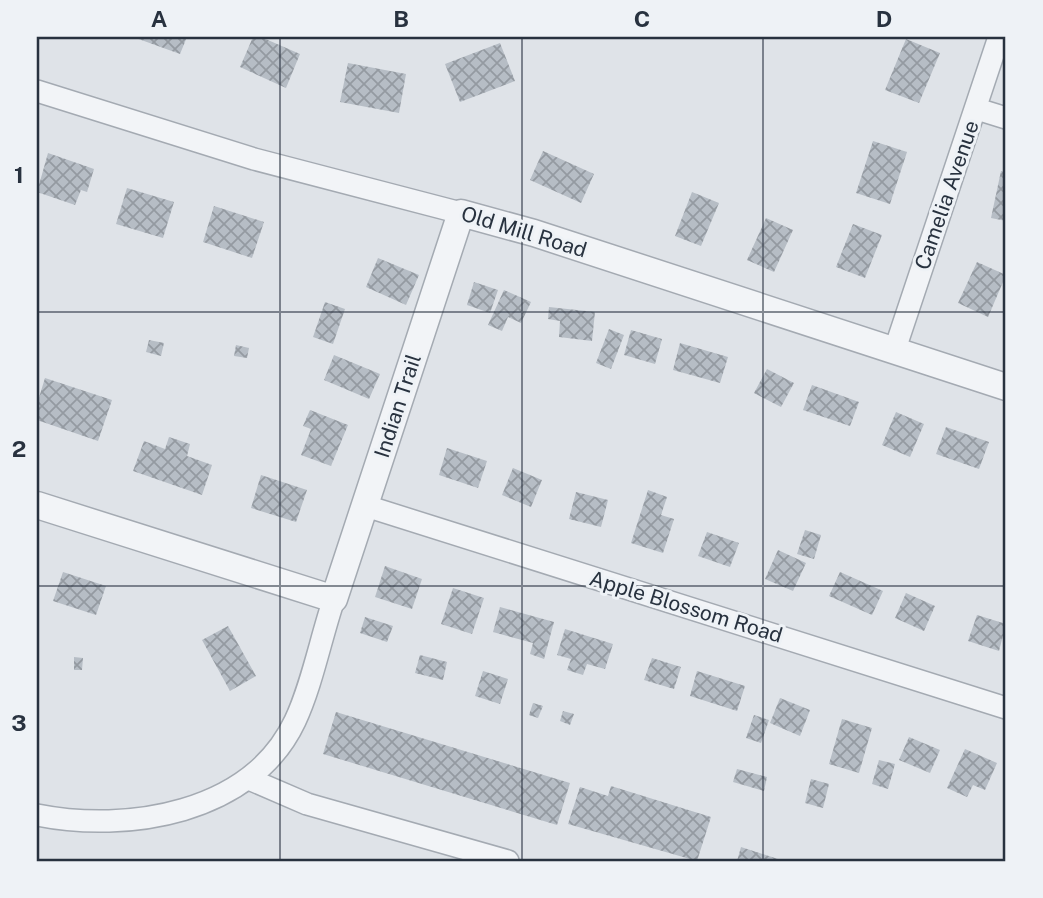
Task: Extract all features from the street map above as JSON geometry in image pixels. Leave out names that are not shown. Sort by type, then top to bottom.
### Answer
[{"type":"street","name":"Camelia Avenue","points":[[894,352],[999,37]]},
{"type":"street","name":"Old Mill Road","points":[[37,91],[254,159],[534,233],[1006,387]]},
{"type":"street","points":[[976,109],[1006,118]]},
{"type":"street","name":"Indian Trail","points":[[334,599],[461,213]]},
{"type":"street","points":[[37,505],[334,599],[295,721],[277,749],[249,779],[214,800],[143,817],[60,820],[37,815]]},
{"type":"street","name":"Apple Blossom Road","points":[[366,506],[1006,708]]},
{"type":"street","points":[[249,779],[307,804],[508,861]]},
{"type":"building","points":[[133,37],[187,37],[180,54]]},
{"type":"building","points":[[253,37],[261,37],[300,54],[286,88],[240,67]]},
{"type":"building","points":[[906,39],[940,53],[919,103],[885,90]]},
{"type":"building","points":[[500,43],[515,81],[460,102],[445,64]]},
{"type":"building","points":[[348,63],[406,74],[399,113],[340,102]]},
{"type":"building","points":[[873,141],[907,152],[890,204],[856,193]]},
{"type":"building","points":[[543,151],[594,174],[581,203],[530,180]]},
{"type":"building","points":[[48,153],[94,169],[87,192],[81,190],[75,205],[37,192]]},
{"type":"building","points":[[1001,171],[1006,172],[1006,221],[991,218]]},
{"type":"building","points":[[127,188],[174,202],[163,238],[116,224]]},
{"type":"building","points":[[692,192],[719,203],[701,246],[675,236]]},
{"type":"building","points":[[214,206],[264,222],[252,258],[203,242]]},
{"type":"building","points":[[766,218],[793,230],[774,272],[747,260]]},
{"type":"building","points":[[853,224],[882,235],[865,278],[836,267]]},
{"type":"building","points":[[378,258],[419,275],[406,305],[366,287]]},
{"type":"building","points":[[977,262],[1006,275],[988,317],[958,303]]},
{"type":"building","points":[[474,282],[498,290],[490,313],[467,305]]},
{"type":"building","points":[[504,290],[531,302],[521,323],[508,317],[502,331],[488,325]]},
{"type":"building","points":[[325,302],[345,309],[333,344],[313,337]]},
{"type":"building","points":[[549,307],[595,312],[592,341],[559,337],[560,321],[548,319]]},
{"type":"building","points":[[609,329],[624,335],[611,369],[596,363]]},
{"type":"building","points":[[631,330],[662,339],[655,364],[624,355]]},
{"type":"building","points":[[149,340],[164,343],[161,356],[146,352]]},
{"type":"building","points":[[680,343],[728,357],[720,383],[673,370]]},
{"type":"building","points":[[236,345],[249,348],[247,358],[234,356]]},
{"type":"building","points":[[334,355],[380,374],[369,399],[324,380]]},
{"type":"building","points":[[767,369],[794,383],[781,407],[754,393]]},
{"type":"building","points":[[45,378],[112,400],[98,441],[37,420],[37,404]]},
{"type":"building","points":[[812,385],[859,402],[850,426],[803,410]]},
{"type":"building","points":[[310,410],[348,425],[331,466],[301,455],[311,429],[303,426]]},
{"type":"building","points":[[896,412],[924,424],[910,457],[882,445]]},
{"type":"building","points":[[946,427],[989,442],[979,469],[936,454]]},
{"type":"building","points":[[169,437],[190,444],[187,456],[212,465],[202,495],[133,471],[144,441],[165,449]]},
{"type":"building","points":[[447,448],[487,461],[478,488],[439,475]]},
{"type":"building","points":[[513,468],[542,480],[531,507],[502,495]]},
{"type":"building","points":[[261,475],[307,490],[296,522],[251,508]]},
{"type":"building","points":[[648,490],[667,497],[661,515],[674,519],[663,553],[631,543]]},
{"type":"building","points":[[576,492],[608,500],[601,527],[569,519]]},
{"type":"building","points":[[805,530],[821,535],[814,559],[797,554]]},
{"type":"building","points":[[707,532],[739,543],[730,567],[698,556]]},
{"type":"building","points":[[778,550],[806,563],[793,591],[765,579]]},
{"type":"building","points":[[385,566],[422,579],[412,609],[375,597]]},
{"type":"building","points":[[63,572],[106,586],[96,615],[53,601]]},
{"type":"building","points":[[840,572],[883,591],[872,615],[829,596]]},
{"type":"building","points":[[453,588],[484,598],[472,634],[441,624]]},
{"type":"building","points":[[906,593],[935,606],[924,631],[895,618]]},
{"type":"building","points":[[500,607],[554,622],[544,659],[530,654],[533,643],[493,632]]},
{"type":"building","points":[[977,615],[1006,624],[999,651],[968,641]]},
{"type":"building","points":[[365,617],[393,626],[387,642],[360,633]]},
{"type":"building","points":[[228,626],[256,676],[230,691],[202,640]]},
{"type":"building","points":[[565,629],[613,644],[605,669],[587,664],[583,675],[567,670],[571,659],[557,655]]},
{"type":"building","points":[[420,655],[447,662],[443,680],[415,673]]},
{"type":"building","points":[[74,657],[83,658],[82,670],[74,670]]},
{"type":"building","points":[[652,658],[681,667],[674,689],[644,680]]},
{"type":"building","points":[[483,671],[508,679],[500,704],[475,696]]},
{"type":"building","points":[[697,671],[745,686],[737,711],[690,696]]},
{"type":"building","points":[[780,698],[810,710],[800,736],[770,723]]},
{"type":"building","points":[[533,703],[543,706],[538,718],[529,715]]},
{"type":"building","points":[[563,711],[574,714],[570,725],[560,721]]},
{"type":"building","points":[[336,712],[570,783],[557,825],[323,754]]},
{"type":"building","points":[[754,715],[769,720],[761,743],[746,738]]},
{"type":"building","points":[[842,719],[872,728],[859,773],[829,764]]},
{"type":"building","points":[[909,737],[940,750],[930,773],[899,760]]},
{"type":"building","points":[[965,749],[997,763],[985,790],[973,785],[967,797],[947,788]]},
{"type":"building","points":[[879,760],[895,764],[888,789],[872,784]]},
{"type":"building","points":[[737,769],[767,777],[764,791],[733,782]]},
{"type":"building","points":[[811,779],[829,784],[823,808],[805,803]]},
{"type":"building","points":[[611,786],[711,817],[697,861],[568,824],[580,787],[608,796]]},
{"type":"building","points":[[741,847],[784,861],[737,861]]}]
